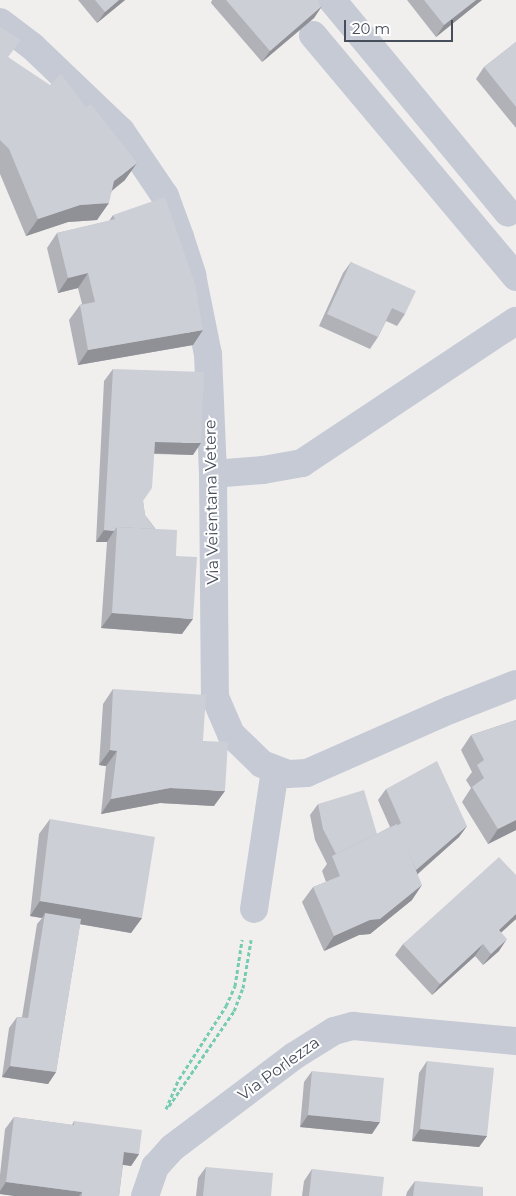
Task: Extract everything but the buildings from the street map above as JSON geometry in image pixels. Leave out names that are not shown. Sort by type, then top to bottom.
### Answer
[{"type":"street","points":[[332,0],[508,213]]},
{"type":"street","name":"Via Veientana Vetere","points":[[0,22],[34,47],[116,126],[165,196],[192,275],[208,354],[213,474],[215,697],[219,713],[235,739],[262,764],[275,770],[298,774],[324,768],[450,710],[516,684]]},
{"type":"street","points":[[313,35],[516,277]]},
{"type":"street","points":[[213,474],[263,470],[302,462],[516,321]]},
{"type":"street","points":[[254,910],[275,770]]},
{"type":"street","name":"Via Porlezza","points":[[145,1196],[155,1167],[172,1148],[294,1056],[334,1031],[353,1026],[516,1041]]},
{"type":"path","points":[[166,1109],[179,1079],[226,1006],[234,986],[245,924],[254,910]]},
{"type":"path","points":[[161,1117],[234,1011],[243,988],[254,910]]}]
